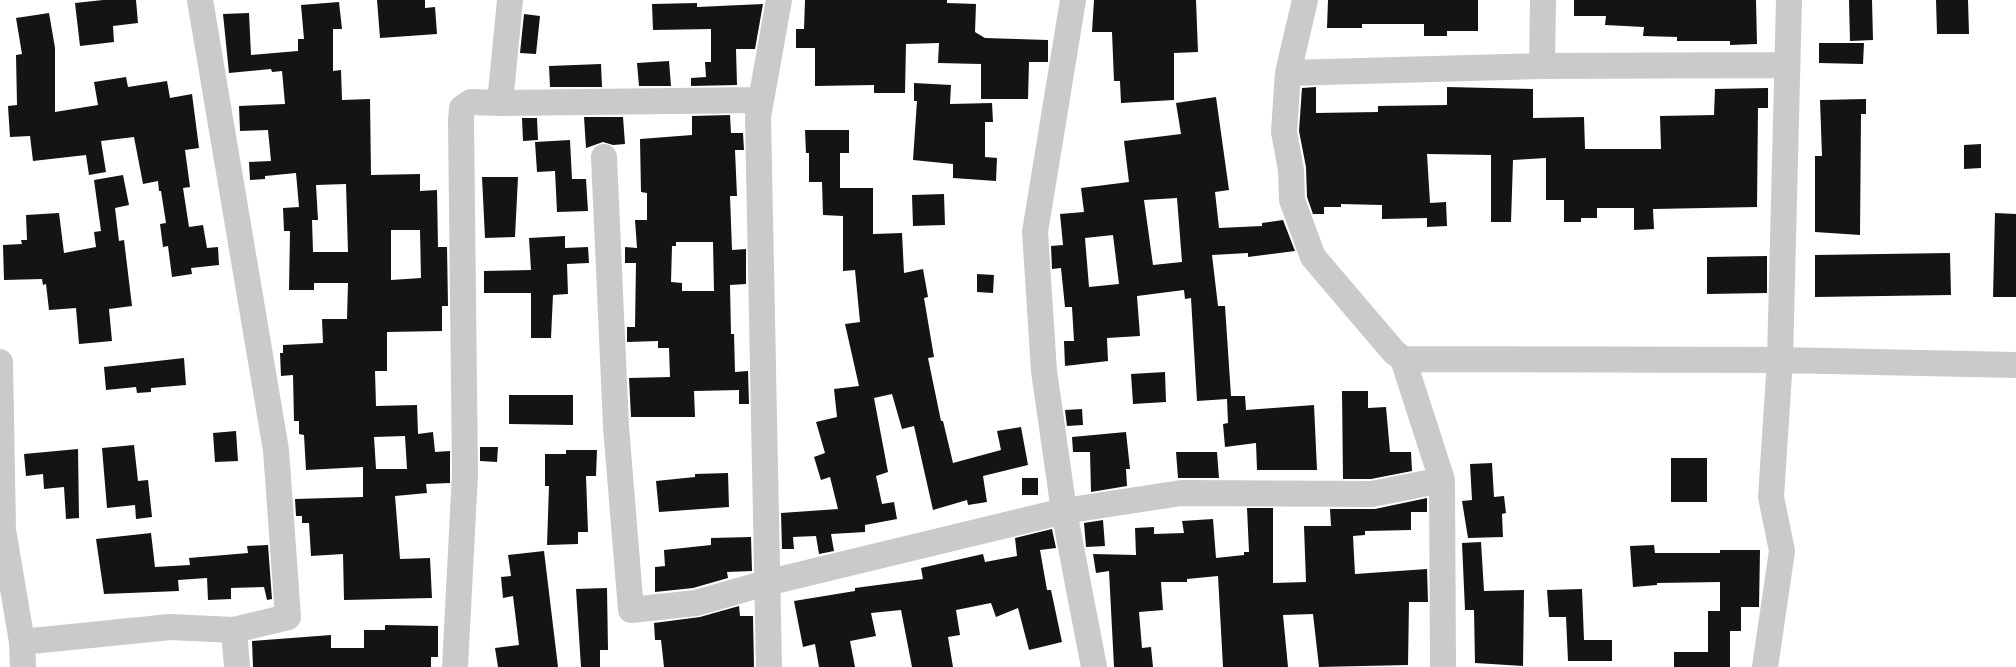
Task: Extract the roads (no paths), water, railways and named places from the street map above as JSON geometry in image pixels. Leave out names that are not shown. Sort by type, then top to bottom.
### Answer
[{"type":"street","points":[[22,642],[170,627],[234,630],[288,617],[276,450],[200,0]]},
{"type":"street","points":[[500,103],[510,0]]},
{"type":"street","points":[[769,667],[758,117],[779,0]]},
{"type":"street","points":[[1073,0],[1035,232],[1044,371],[1064,511],[1094,667]]},
{"type":"street","points":[[1305,0],[1288,73],[1284,132],[1291,170],[1292,200],[1313,257],[1394,352],[1404,359],[1780,360],[2016,365]]},
{"type":"street","points":[[1542,66],[1543,0]]},
{"type":"street","points":[[1766,667],[1782,551],[1771,497],[1780,360],[1789,0]]},
{"type":"street","points":[[1288,73],[1542,66],[1787,65]]},
{"type":"street","points":[[455,667],[465,474],[462,108],[471,102],[761,100]]},
{"type":"street","points":[[604,158],[616,427],[631,610],[696,603],[766,583],[1064,511],[1181,494],[1372,494],[1442,480]]},
{"type":"street","points":[[1404,359],[1442,480],[1443,667]]},
{"type":"street","points":[[0,362],[2,530],[22,642],[23,667]]},
{"type":"street","points":[[234,630],[237,667]]}]
